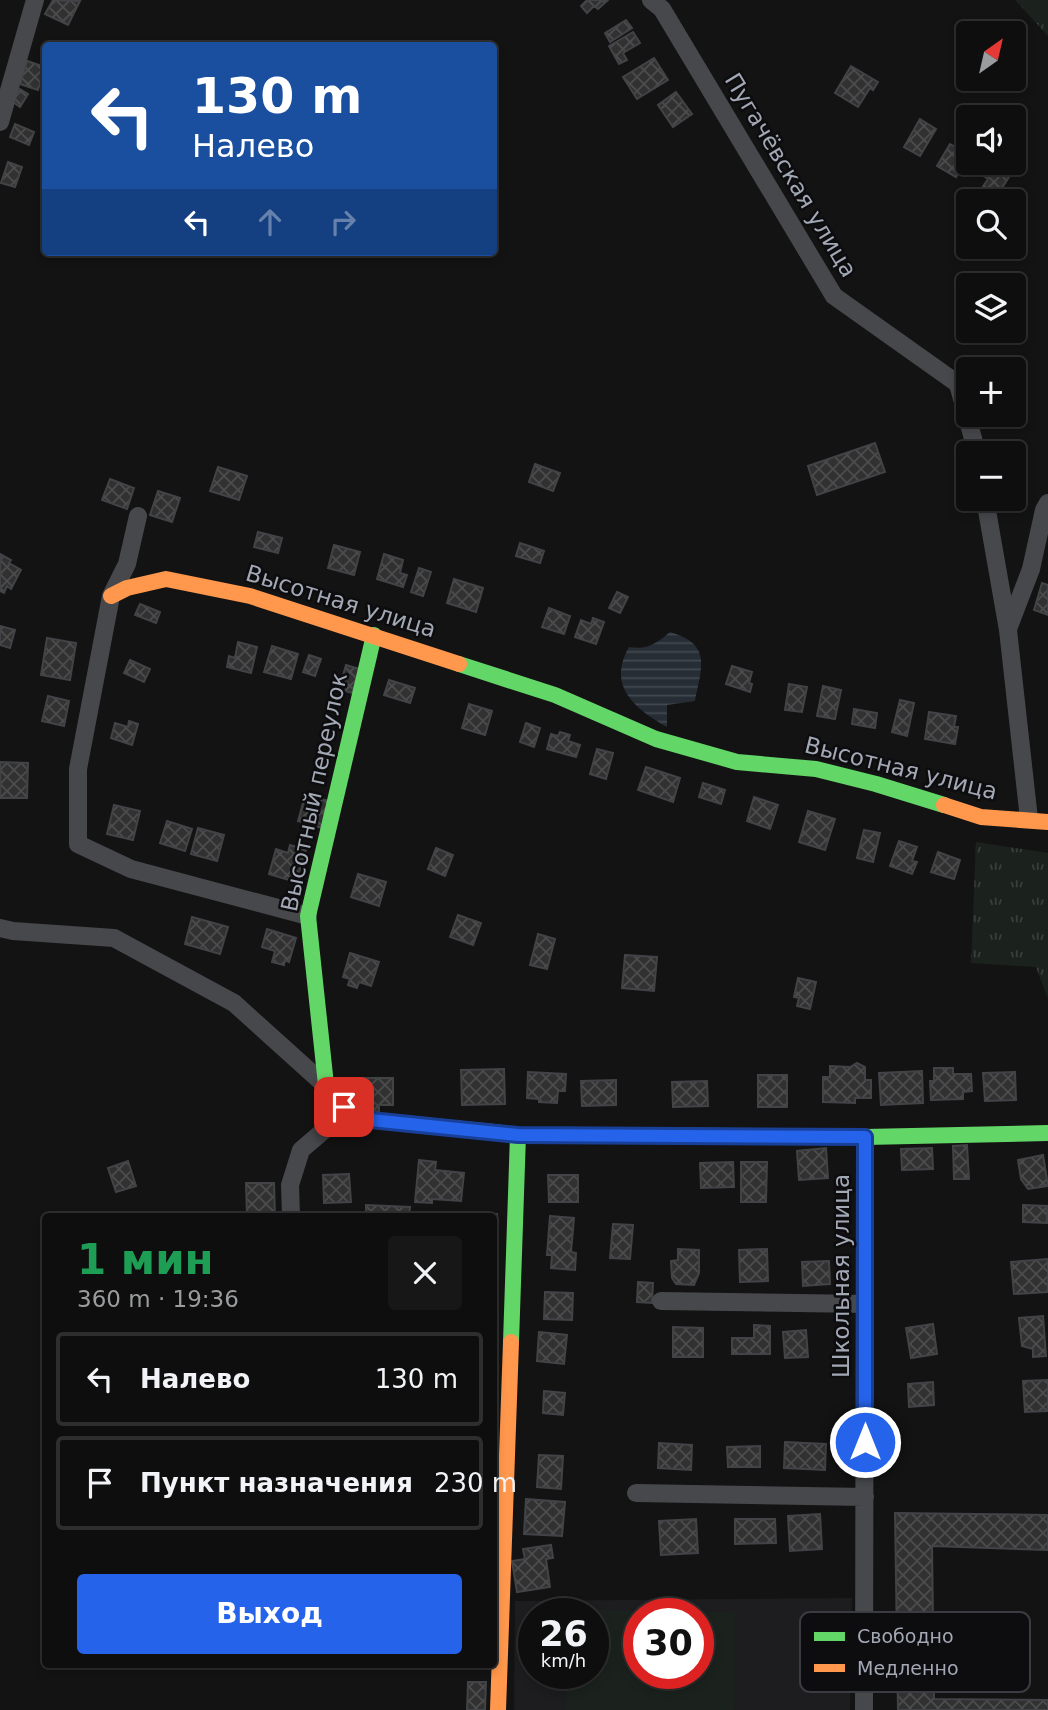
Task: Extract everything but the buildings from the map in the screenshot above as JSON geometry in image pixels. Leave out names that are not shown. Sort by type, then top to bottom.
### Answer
[{"type":"street","points":[[0,122],[35,0]]},
{"type":"street","name":"Пугачёвская улица","points":[[651,0],[662,9],[834,296],[958,384],[974,441]]},
{"type":"street","points":[[1008,630],[1031,569],[1044,510],[1048,503]]},
{"type":"street","points":[[987,511],[1008,630],[1029,819]]},
{"type":"street","points":[[138,516],[127,565],[111,596],[78,769],[78,844],[131,869],[308,916]]},
{"type":"street","name":"Высотная улица","points":[[111,596],[127,588],[166,579],[250,596],[555,695],[656,738],[737,762],[816,769],[876,784],[981,817],[1048,822]]},
{"type":"street","name":"Высотный переулок","points":[[326,1086],[308,916],[374,635]]},
{"type":"street","points":[[0,928],[114,938],[234,1003],[326,1086],[327,1094],[361,1119]]},
{"type":"street","points":[[291,1213],[290,1185],[301,1150],[328,1127],[361,1119],[518,1135],[865,1137],[1048,1133]]},
{"type":"street","points":[[498,1710],[518,1135]]},
{"type":"street","name":"Школьная улица","points":[[864,1612],[865,1137]]},
{"type":"street","points":[[661,1301],[865,1304]]},
{"type":"street","points":[[636,1493],[865,1497]]},
{"type":"street","name":"Школьная улица","points":[[864,1692],[864,1710]]},
{"type":"shaded area","points":[[670,632],[693,643],[701,658],[701,667],[695,701],[667,705],[667,727],[635,704],[627,694],[621,673],[629,647],[651,645]]},
{"type":"shaded area","points":[[852,1598],[852,1612],[800,1612],[800,1692],[850,1692],[850,1710],[514,1710],[515,1601],[518,1601],[518,1689],[609,1689],[609,1600],[623,1600],[623,1689],[714,1689],[714,1599]]},
{"type":"green space","points":[[1015,0],[1048,0],[1048,36]]},
{"type":"green space","points":[[976,842],[1048,853],[1048,999],[1036,967],[971,963]]},
{"type":"green space","points":[[609,1610],[623,1611],[623,1689],[714,1689],[714,1612],[735,1612],[734,1710],[566,1710],[566,1689],[609,1689]]},
{"type":"traffic: fast","points":[[374,635],[308,916],[327,1094],[361,1119],[493,1132]]},
{"type":"traffic: fast","points":[[459,664],[555,695],[656,739],[737,762],[816,769],[944,805]]},
{"type":"traffic: fast","points":[[734,1136],[865,1137],[1048,1133]]},
{"type":"traffic: fast","points":[[511,1342],[518,1135]]},
{"type":"traffic: slow","points":[[111,596],[127,588],[166,579],[250,596],[459,664]]},
{"type":"traffic: slow","points":[[944,805],[981,817],[1048,822]]},
{"type":"traffic: slow","points":[[493,1132],[518,1135],[734,1136]]},
{"type":"traffic: slow","points":[[498,1710],[511,1342]]},
{"type":"route","points":[[344,1107],[361,1119],[518,1135],[865,1137],[865,1442]]}]
